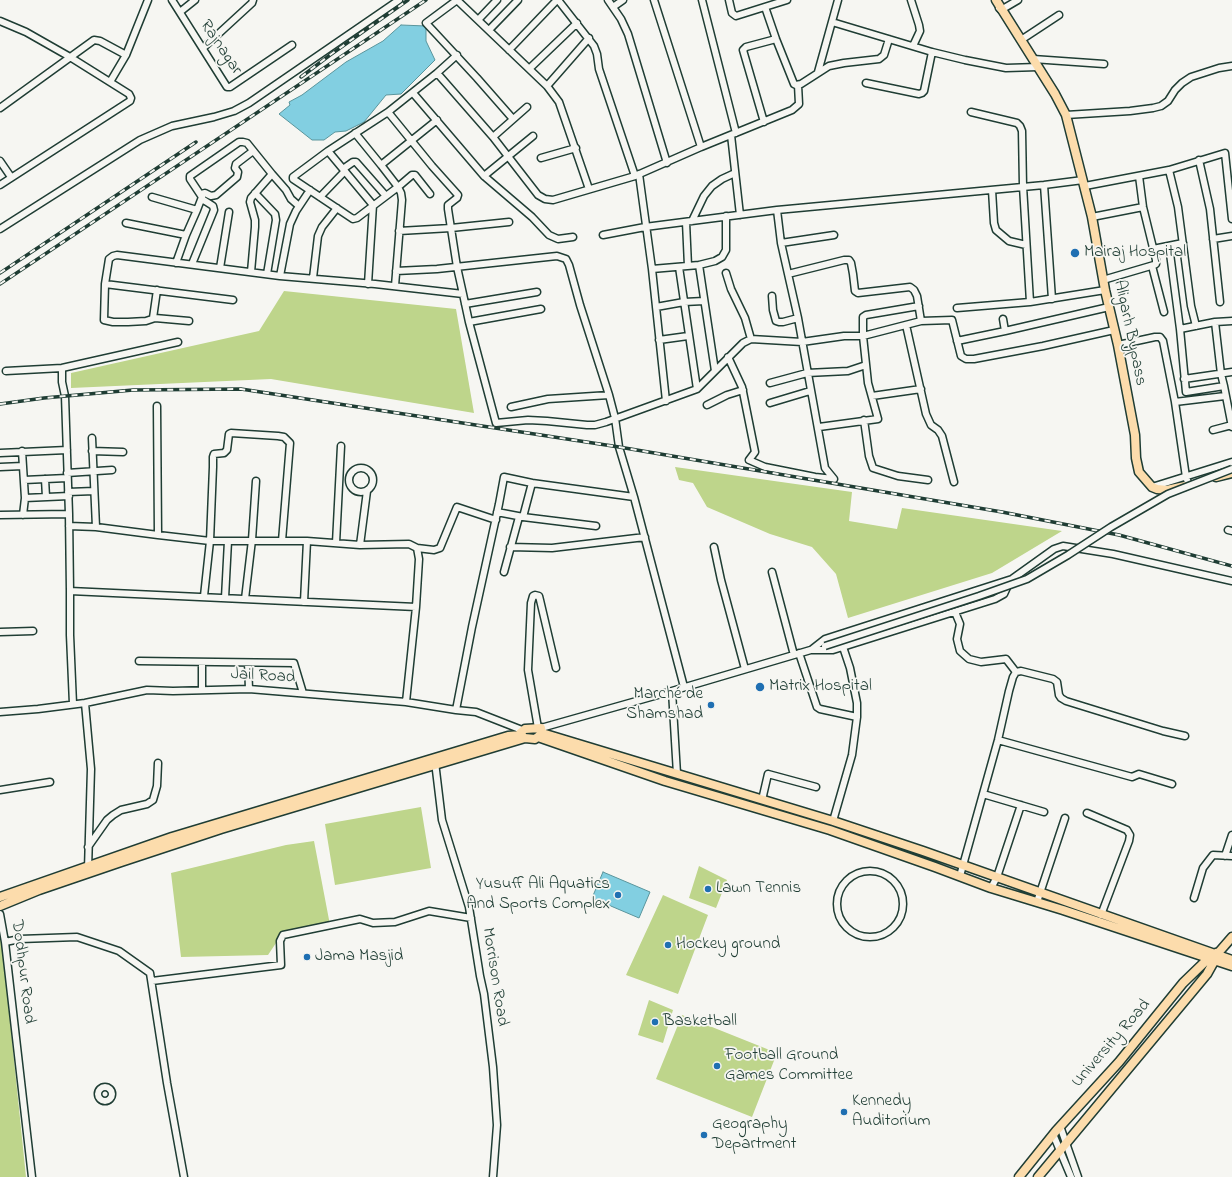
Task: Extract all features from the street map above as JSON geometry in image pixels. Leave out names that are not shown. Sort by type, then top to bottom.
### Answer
[{"type":"main road","name":"Aligarh Bypass","points":[[996,0],[1004,8],[1021,40],[1066,115],[1092,217],[1103,280],[1118,345],[1135,435],[1136,458],[1139,472],[1152,487],[1167,490],[1188,481],[1232,473]]},
{"type":"main road","points":[[0,897],[221,830],[435,762],[508,736],[522,735],[529,728],[665,780],[830,830],[991,888],[1214,956],[1232,960]]},
{"type":"main road","points":[[540,732],[833,822],[997,877],[1214,956],[1232,966]]},
{"type":"main road","points":[[0,906],[88,870]]},
{"type":"main road","name":"University Road","points":[[1019,1177],[1053,1134],[1119,1062],[1183,983],[1214,956],[1232,937]]},
{"type":"main road","points":[[1038,1177],[1207,974],[1214,956]]},
{"type":"street","points":[[110,82],[126,55],[148,0]]},
{"type":"street","name":"Rajnagar","points":[[172,0],[227,88],[292,44]]},
{"type":"street","points":[[180,12],[195,0]]},
{"type":"street","points":[[203,48],[252,3],[253,0]]},
{"type":"street","points":[[0,229],[140,140],[172,126],[214,117],[234,111],[249,103],[399,0]]},
{"type":"street","points":[[513,119],[426,24],[457,0],[530,69],[547,86],[559,102],[589,189]]},
{"type":"street","points":[[478,20],[497,0]]},
{"type":"street","points":[[489,30],[518,0]]},
{"type":"street","points":[[509,50],[558,0],[594,46],[597,54],[599,69],[637,175],[652,269],[666,401]]},
{"type":"street","points":[[608,0],[621,19],[628,34],[667,163]]},
{"type":"street","points":[[613,7],[623,0]]},
{"type":"street","points":[[654,0],[701,147]]},
{"type":"street","points":[[702,0],[733,134],[735,173],[740,215]]},
{"type":"street","points":[[729,0],[732,14],[736,16],[787,0]]},
{"type":"street","points":[[818,72],[838,0]]},
{"type":"street","points":[[911,0],[920,25],[920,31],[913,46]]},
{"type":"street","points":[[992,0],[1004,8]]},
{"type":"street","points":[[1003,0],[1004,8]]},
{"type":"street","points":[[1004,8],[1018,0]]},
{"type":"street","points":[[765,7],[794,84],[798,85]]},
{"type":"street","points":[[1021,40],[1059,15]]},
{"type":"street","points":[[0,21],[26,32],[70,57],[129,94],[131,98],[130,101],[0,185]]},
{"type":"street","points":[[832,22],[932,52],[1006,68],[1038,67]]},
{"type":"street","points":[[530,69],[577,23]]},
{"type":"street","points":[[547,86],[589,38]]},
{"type":"street","points":[[764,122],[743,50],[746,47],[776,39]]},
{"type":"street","points":[[798,85],[829,66],[879,60],[884,55],[889,39]]},
{"type":"street","points":[[0,108],[91,42],[97,40],[126,55]]},
{"type":"street","points":[[866,83],[919,94],[922,93],[924,91],[932,52]]},
{"type":"street","points":[[430,194],[413,175],[357,218],[353,219],[349,218],[337,208],[293,179],[293,177],[328,151],[388,112],[437,73],[456,55]]},
{"type":"street","points":[[1033,59],[1104,64]]},
{"type":"street","points":[[1066,115],[1130,111],[1157,107],[1168,100],[1182,83],[1191,77],[1219,68],[1232,66]]},
{"type":"street","points":[[437,73],[493,137],[538,195],[545,199],[553,200],[637,175],[796,108],[800,99],[798,85]]},
{"type":"street","points":[[413,93],[484,176],[532,217],[549,235],[558,239],[573,237]]},
{"type":"street","points":[[493,137],[527,106]]},
{"type":"street","points":[[388,112],[458,194],[457,198],[448,205],[457,267],[469,322],[496,423],[528,420],[595,425],[606,422],[697,389],[743,343],[751,339],[802,342],[844,336],[863,336],[921,321],[952,320],[961,356],[966,359],[1043,346],[1114,330]]},
{"type":"street","points":[[971,112],[1017,123],[1022,131],[1023,186],[1030,302]]},
{"type":"street","points":[[382,164],[437,120]]},
{"type":"street","points":[[355,133],[382,164],[398,187],[402,200],[398,231],[395,286]]},
{"type":"street","points":[[484,176],[533,136]]},
{"type":"street","points":[[192,264],[214,210],[213,206],[202,197],[190,179],[190,176],[239,142],[247,144],[286,190],[291,199],[299,206]]},
{"type":"street","points":[[541,158],[576,148]]},
{"type":"street","points":[[328,151],[373,205],[368,284]]},
{"type":"street","points":[[176,263],[202,197],[206,193],[211,196],[216,195],[238,177],[238,172],[235,168],[236,164],[254,152]]},
{"type":"street","points":[[603,235],[645,227],[777,210],[1023,186],[1084,183],[1139,176],[1169,170],[1225,153],[1232,219]]},
{"type":"street","points":[[1199,160],[1208,203],[1220,302]]},
{"type":"street","points":[[0,161],[11,177]]},
{"type":"street","points":[[320,197],[353,162],[356,162],[386,196]]},
{"type":"street","points":[[1169,170],[1178,207],[1191,306],[1196,326]]},
{"type":"street","points":[[688,266],[689,221],[712,186],[735,173]]},
{"type":"street","points":[[251,272],[255,220],[250,202],[255,193],[272,174]]},
{"type":"street","points":[[1103,280],[1152,266],[1156,262],[1143,207],[1139,176]]},
{"type":"street","points":[[1044,185],[1052,299]]},
{"type":"street","points":[[280,276],[290,224],[299,206],[310,190]]},
{"type":"street","points":[[992,190],[994,223],[996,230],[1009,241],[1026,245]]},
{"type":"street","points":[[255,193],[275,214],[276,220],[267,274]]},
{"type":"street","points":[[152,197],[197,210]]},
{"type":"street","points":[[1092,217],[1143,207]]},
{"type":"street","points":[[314,278],[318,236],[322,227],[337,208]]},
{"type":"street","points":[[728,358],[742,390],[755,452],[749,460],[765,467],[815,477],[834,479],[825,468],[819,427],[810,391],[798,318],[781,243],[777,210]]},
{"type":"street","points":[[220,268],[229,212]]},
{"type":"street","points":[[652,269],[699,265],[715,261],[722,257],[726,250],[726,216]]},
{"type":"street","points":[[398,231],[451,228],[509,222]]},
{"type":"street","points":[[126,223],[186,235]]},
{"type":"street","points":[[781,243],[834,235]]},
{"type":"street","points":[[1213,239],[1232,236]]},
{"type":"street","points":[[1153,249],[1183,243]]},
{"type":"street","points":[[1169,246],[1180,329],[1186,392],[1224,386]]},
{"type":"street","points":[[188,321],[153,318],[146,321],[128,322],[104,320],[109,259],[113,256],[192,264],[280,276],[314,278],[463,294]]},
{"type":"street","points":[[396,271],[457,267],[557,256],[566,259],[609,395],[615,418],[619,447],[645,536],[684,687]]},
{"type":"street","points":[[788,274],[849,260],[851,263],[855,291],[858,294],[910,287],[914,290],[917,296],[921,321]]},
{"type":"street","points":[[699,265],[715,371]]},
{"type":"street","points":[[1152,266],[1164,312]]},
{"type":"street","points":[[679,267],[697,389]]},
{"type":"street","points":[[726,273],[731,289],[745,318],[751,339]]},
{"type":"street","points":[[106,284],[233,300]]},
{"type":"street","points":[[153,318],[157,290]]},
{"type":"street","points":[[957,308],[1030,302],[1105,290]]},
{"type":"street","points":[[465,304],[538,292]]},
{"type":"street","points":[[772,296],[776,321],[783,322],[798,318]]},
{"type":"street","points":[[656,307],[684,302],[704,301]]},
{"type":"street","points":[[819,427],[878,419],[866,365],[863,317],[866,314],[919,306]]},
{"type":"street","points":[[957,341],[1109,307]]},
{"type":"street","points":[[469,322],[541,309]]},
{"type":"street","points":[[1003,319],[1005,331]]},
{"type":"street","points":[[1180,329],[1215,322],[1232,321]]},
{"type":"street","points":[[1213,430],[1232,426],[1221,374],[1215,322]]},
{"type":"street","points":[[906,325],[926,414],[931,425],[938,430],[942,436],[954,482]]},
{"type":"street","points":[[659,340],[688,336]]},
{"type":"street","points":[[1118,345],[1155,337],[1160,337],[1163,341],[1188,481],[1232,462]]},
{"type":"street","points":[[6,371],[62,368],[178,342]]},
{"type":"street","points":[[770,383],[807,373],[848,371],[866,365]]},
{"type":"street","points":[[62,368],[62,382],[65,396],[69,514],[70,635],[73,704]]},
{"type":"street","points":[[1184,379],[1232,372]]},
{"type":"street","points":[[872,396],[921,389]]},
{"type":"street","points":[[706,405],[742,390]]},
{"type":"street","points":[[770,403],[810,391]]},
{"type":"street","points":[[511,407],[548,399],[609,395]]},
{"type":"street","points":[[1175,402],[1225,396]]},
{"type":"street","points":[[156,406],[158,535]]},
{"type":"street","points":[[864,420],[869,456],[873,468],[898,476],[928,480]]},
{"type":"street","points":[[204,596],[210,541],[213,457],[214,454],[224,453],[227,450],[229,434],[278,436],[284,437],[290,443],[282,541]]},
{"type":"street","points":[[92,438],[96,527]]},
{"type":"street","points":[[336,543],[341,446]]},
{"type":"street","points":[[0,452],[66,450]]},
{"type":"street","points":[[22,451],[25,498],[23,515]]},
{"type":"street","points":[[92,451],[123,452]]},
{"type":"street","points":[[0,467],[23,466]]},
{"type":"street","points":[[360,545],[366,491],[372,484],[373,479],[371,474],[364,468],[354,470],[349,477],[350,486],[357,492],[366,491]]},
{"type":"street","points":[[556,668],[539,596],[535,595],[533,596],[531,603],[528,670],[540,732],[684,687],[825,646],[1027,579],[1168,494],[1232,469]]},
{"type":"street","points":[[24,480],[45,479],[93,471],[112,470]]},
{"type":"street","points":[[456,710],[504,477],[532,483],[634,497]]},
{"type":"street","points":[[45,479],[46,497]]},
{"type":"street","points":[[245,599],[252,540],[256,481]]},
{"type":"street","points":[[504,572],[510,547],[532,483]]},
{"type":"street","points":[[25,498],[94,491]]},
{"type":"street","points":[[69,526],[96,527],[210,541],[307,541],[360,545],[409,544],[417,548],[434,550],[440,548],[457,507],[496,520]]},
{"type":"street","points":[[497,512],[521,517],[596,526]]},
{"type":"street","points":[[0,515],[69,514]]},
{"type":"street","points":[[510,547],[552,548],[645,536]]},
{"type":"street","points":[[225,598],[228,541]]},
{"type":"street","points":[[304,602],[307,541]]},
{"type":"street","points":[[714,546],[721,580],[745,669]]},
{"type":"street","points":[[811,650],[824,639],[1012,579],[1054,549],[1063,546],[1113,554],[1232,581]]},
{"type":"street","points":[[406,702],[416,607],[419,559],[417,548]]},
{"type":"street","points":[[772,572],[796,654],[817,708],[858,717]]},
{"type":"street","points":[[811,650],[833,650],[995,599],[1004,594],[1012,579]]},
{"type":"street","points":[[70,592],[204,596],[416,607]]},
{"type":"street","points":[[954,612],[960,624],[957,639],[960,651],[969,658],[981,662],[1006,659],[1016,672]]},
{"type":"street","points":[[0,632],[33,631]]},
{"type":"street","points":[[833,822],[852,755],[858,717],[857,703],[851,675],[843,647]]},
{"type":"street","points":[[139,661],[294,663],[303,693]]},
{"type":"street","points":[[202,662],[202,690]]},
{"type":"street","points":[[248,663],[249,689]]},
{"type":"street","points":[[1016,672],[1021,671],[1053,679],[1057,682],[1059,695],[1066,701],[1163,731],[1185,736]]},
{"type":"street","points":[[960,876],[998,740],[1013,677],[1016,672]]},
{"type":"street","name":"Jail Road","points":[[0,712],[85,703],[147,690],[249,689],[406,702],[476,712],[522,735]]},
{"type":"street","points":[[672,691],[677,774]]},
{"type":"street","points":[[85,703],[91,769],[88,870]]},
{"type":"street","points":[[998,740],[1132,777],[1139,774],[1172,784]]},
{"type":"street","name":"Morrison Road","points":[[435,762],[442,820],[469,907],[484,994],[493,1067],[497,1125],[494,1177]]},
{"type":"street","points":[[88,846],[107,820],[113,815],[121,810],[147,804],[153,800],[157,786],[158,763]]},
{"type":"street","points":[[762,800],[768,774],[816,787]]},
{"type":"street","points":[[0,790],[50,782]]},
{"type":"street","points":[[983,794],[1044,812]]},
{"type":"street","points":[[991,888],[997,877],[1021,805]]},
{"type":"street","points":[[1087,813],[1127,830],[1130,835],[1101,915]]},
{"type":"street","points":[[1037,902],[1065,818]]},
{"type":"street","points":[[1224,856],[1232,835]]},
{"type":"street","points":[[1194,898],[1203,868],[1213,855],[1232,856]]},
{"type":"street","points":[[868,871],[881,873],[892,880],[900,891],[903,904],[901,916],[894,928],[884,936],[871,938],[859,935],[844,924],[839,919],[836,906],[838,893],[845,882],[856,874],[868,871]]},
{"type":"street","points":[[152,981],[281,965],[280,941],[283,936],[360,919],[373,923],[395,922],[429,911],[471,918]]},
{"type":"street","name":"Dodhpur Road","points":[[0,914],[5,942],[32,1177]]},
{"type":"street","points":[[5,942],[20,939],[77,937],[119,951],[150,973],[167,1083],[184,1177]]},
{"type":"street","points":[[1060,1126],[1067,1142],[1078,1177]]},
{"type":"street","points":[[1053,1134],[1071,1177]]},
{"type":"green space","points":[[284,291],[456,309],[474,413],[271,379],[71,388],[71,373],[259,331]]},
{"type":"green space","points":[[675,467],[852,492],[849,521],[897,529],[902,508],[1062,531],[992,573],[848,618],[836,574],[812,547],[770,534],[707,507],[693,483],[679,480]]},
{"type":"green space","points":[[421,807],[431,868],[335,885],[325,824]]},
{"type":"green space","points":[[314,841],[330,925],[282,934],[268,955],[181,957],[171,873],[286,845]]},
{"type":"green space","name":"Lawn Tennis","points":[[699,866],[727,880],[716,908],[689,898]]},
{"type":"green space","name":"Hockey ground","points":[[663,895],[708,915],[678,994],[626,975]]},
{"type":"green space","points":[[0,923],[26,1177],[0,1177]]},
{"type":"green space","name":"Basketball","points":[[649,1000],[673,1010],[663,1043],[638,1035]]},
{"type":"green space","name":"Football Ground Games Committee","points":[[682,1015],[777,1053],[752,1117],[656,1079]]},
{"type":"water","points":[[401,25],[426,26],[426,41],[435,60],[401,94],[386,95],[364,122],[346,131],[335,132],[324,140],[312,140],[279,114],[290,105],[289,102],[302,95],[346,62],[383,41]]},
{"type":"water","points":[[603,872],[650,892],[639,918],[592,898]]},
{"type":"railway","points":[[301,77],[408,0]]},
{"type":"railway","points":[[0,284],[426,0]]},
{"type":"railway","points":[[0,273],[196,142]]},
{"type":"railway","points":[[0,404],[44,398],[133,390],[241,389],[619,447],[1002,512],[1119,535],[1232,566]]},
{"type":"place","name":"Mairaj Hospital","points":[[1075,253]]},
{"type":"place","name":"Matrix Hospital","points":[[760,687]]},
{"type":"place","name":"Marché de Shamshad","points":[[711,705]]},
{"type":"place","name":"Lawn Tennis","points":[[708,889]]},
{"type":"place","name":"Yusuff Ali Aquatics And Sports Complex","points":[[618,895]]},
{"type":"place","name":"Hockey ground","points":[[668,945]]},
{"type":"place","name":"Jama Masjid","points":[[307,957]]},
{"type":"place","name":"Basketball","points":[[655,1022]]},
{"type":"place","name":"Football Ground Games Committee","points":[[717,1066]]},
{"type":"place","name":"Kennedy Auditorium","points":[[844,1112]]},
{"type":"place","name":"Geography Department","points":[[704,1135]]}]
